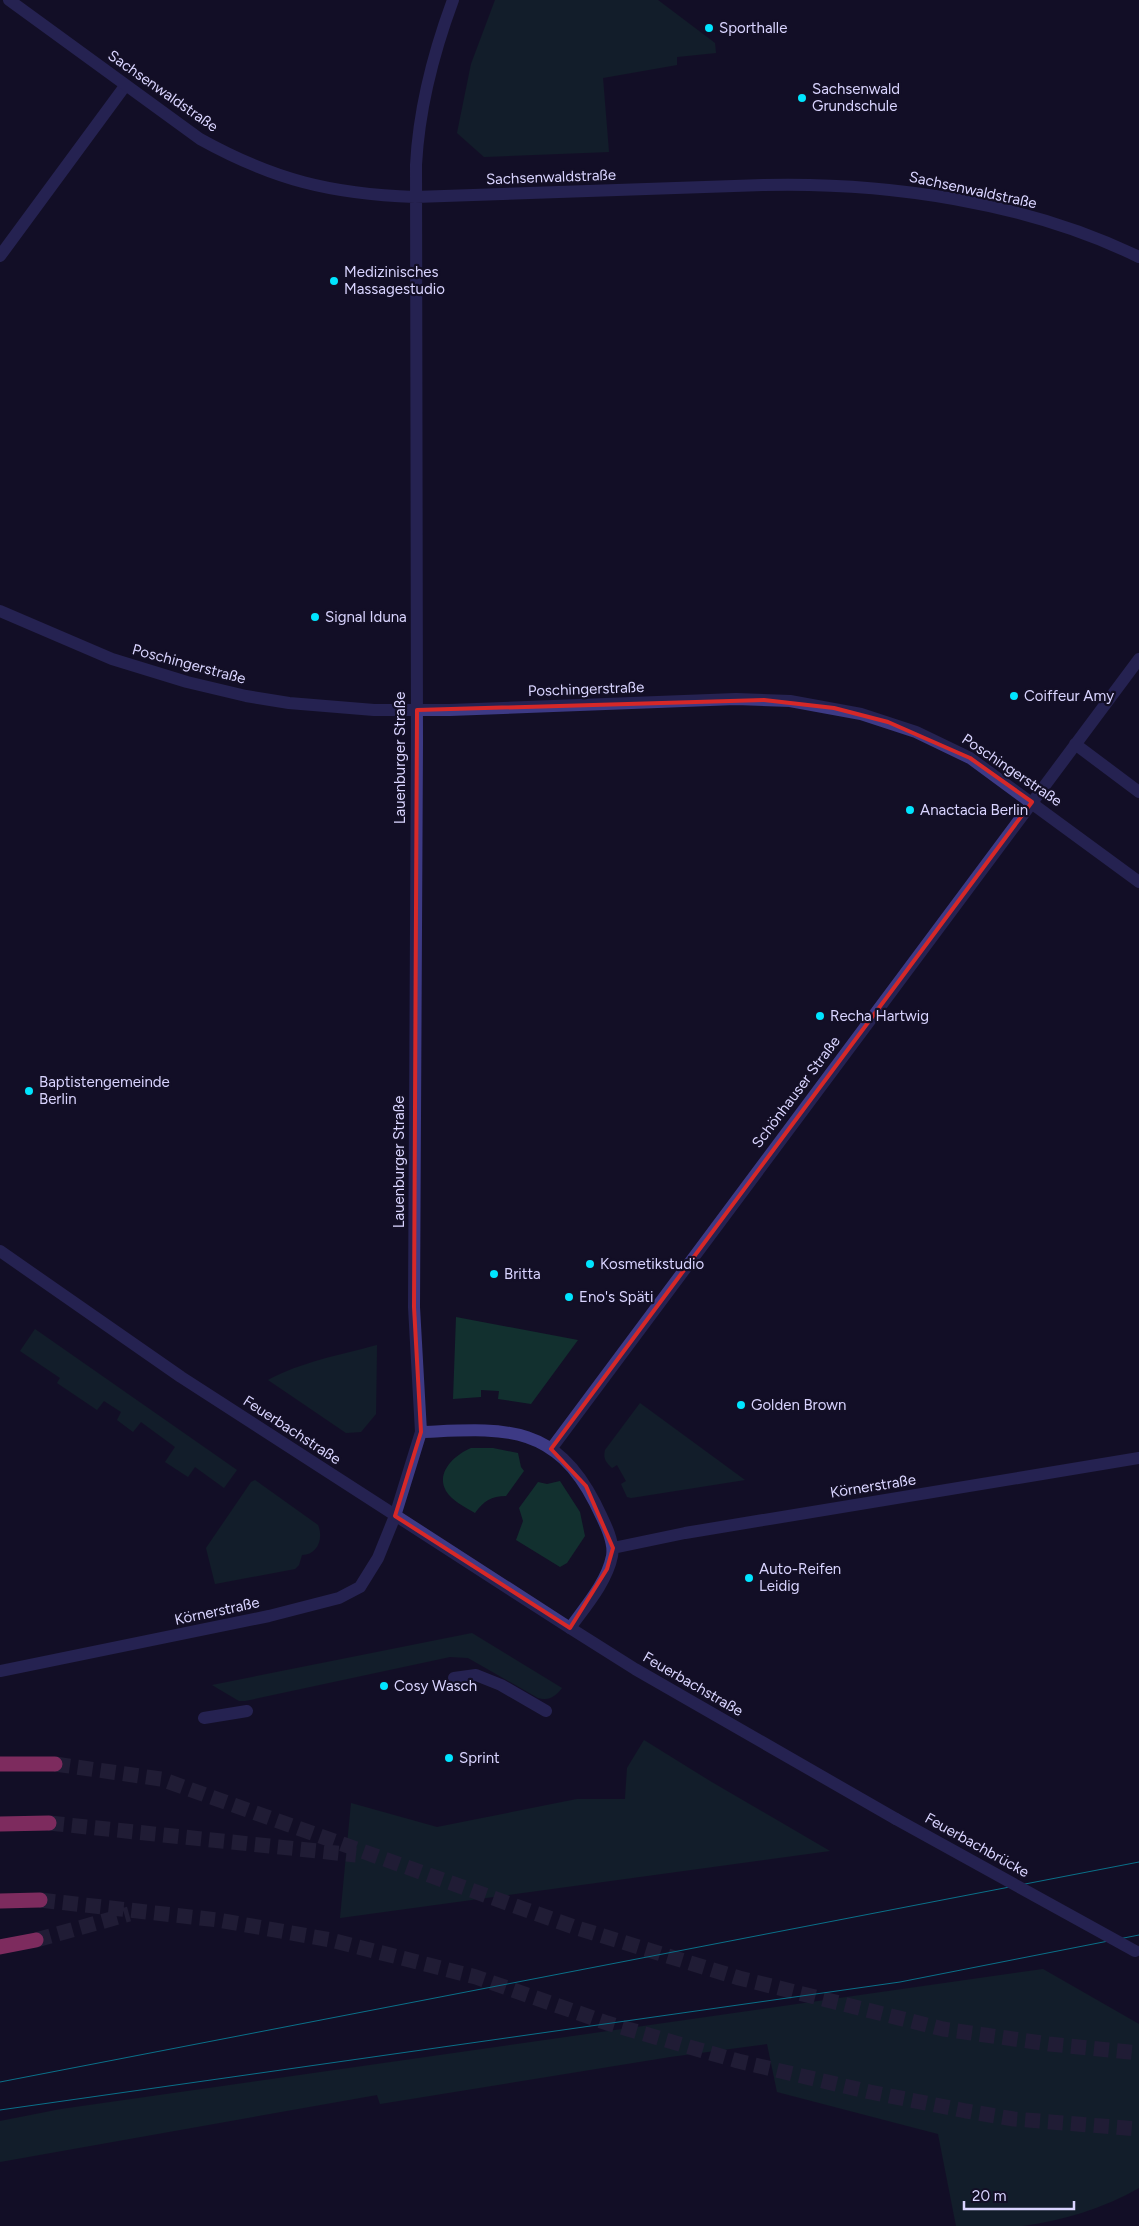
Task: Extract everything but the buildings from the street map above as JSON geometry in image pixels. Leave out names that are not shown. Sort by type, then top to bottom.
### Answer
[{"type":"highway","points":[[0,1764],[55,1764]]},
{"type":"highway","points":[[0,1824],[49,1823]]},
{"type":"highway","points":[[0,1900],[40,1900]]},
{"type":"highway","points":[[0,1947],[36,1940]]},
{"type":"street","name":"Sachsenwaldstraße","points":[[9,0],[200,139],[234,157],[284,177],[322,188],[384,196],[416,197],[783,184],[869,187],[930,194],[997,208],[1073,230],[1139,257]]},
{"type":"street","name":"Lauenburger Straße","points":[[395,1516],[420,1432],[414,1306],[417,142],[428,76],[438,39],[453,0]]},
{"type":"street","points":[[0,256],[125,86]]},
{"type":"street","name":"Poschingerstraße","points":[[0,611],[112,660],[237,694],[330,707],[417,710],[736,699],[808,704],[843,710],[888,722],[937,741],[970,758],[1139,882]]},
{"type":"street","name":"Schönhauser Straße","points":[[551,1450],[1139,659]]},
{"type":"street","points":[[1075,744],[1139,792]]},
{"type":"street","name":"Feuerbachstraße","points":[[0,1251],[181,1377],[395,1516],[635,1669],[800,1764]]},
{"type":"street","points":[[420,1432],[495,1430],[529,1438],[551,1450],[570,1464],[586,1486],[613,1548],[607,1570],[570,1628]]},
{"type":"street","name":"Körnerstraße","points":[[613,1548],[685,1533],[1139,1458]]},
{"type":"street","name":"Körnerstraße","points":[[0,1671],[185,1635],[339,1598],[360,1586],[378,1558],[395,1516]]},
{"type":"street","points":[[454,1678],[476,1675],[501,1685],[546,1711]]},
{"type":"street","points":[[204,1718],[248,1711]]},
{"type":"street","name":"Feuerbachbrücke","points":[[800,1764],[1137,1952]]},
{"type":"highlighted area","points":[[764,700],[834,708],[888,722],[970,758],[1032,802],[551,1449],[586,1486],[613,1548],[607,1569],[570,1628],[395,1516],[421,1432],[414,1307],[417,710]]},
{"type":"green space","points":[[495,0],[658,0],[715,43],[716,53],[677,57],[677,65],[603,78],[609,152],[484,157],[457,133],[471,64]]},
{"type":"green space","points":[[456,1317],[578,1340],[531,1404],[498,1399],[499,1391],[481,1390],[481,1397],[453,1399]]},
{"type":"green space","points":[[35,1329],[237,1470],[224,1488],[195,1467],[188,1477],[165,1462],[175,1447],[141,1422],[133,1432],[117,1420],[121,1412],[104,1401],[97,1410],[57,1383],[60,1378],[20,1351]]},
{"type":"green space","points":[[377,1345],[376,1414],[361,1432],[346,1433],[268,1380],[294,1368]]},
{"type":"green space","points":[[640,1403],[745,1480],[631,1498],[627,1497],[621,1484],[626,1481],[617,1465],[612,1468],[607,1462],[604,1453]]},
{"type":"green space","points":[[471,1448],[493,1448],[518,1453],[521,1467],[524,1471],[506,1496],[488,1500],[475,1513],[452,1498],[443,1484],[443,1477],[449,1465],[459,1455]]},
{"type":"green space","points":[[255,1480],[318,1525],[320,1541],[312,1552],[302,1555],[299,1565],[295,1569],[215,1584],[206,1548],[251,1482]]},
{"type":"green space","points":[[560,1481],[580,1512],[585,1536],[567,1563],[560,1567],[516,1540],[523,1521],[519,1508],[538,1482],[547,1484]]},
{"type":"green space","points":[[472,1633],[562,1688],[552,1697],[538,1698],[468,1658],[450,1657],[245,1701],[239,1701],[212,1685]]},
{"type":"green space","points":[[644,1740],[830,1851],[340,1918],[351,1803],[437,1827],[577,1799],[625,1799],[627,1768]]},
{"type":"green space","points":[[1043,1969],[1139,2024],[1139,2188],[1112,2202],[1067,2217],[1037,2224],[1022,2226],[956,2226],[938,2134],[777,2092],[767,2044],[670,2057],[380,2104],[377,2095],[0,2162],[0,2121],[61,2109]]},
{"type":"tunnel","points":[[55,1764],[161,1779],[574,1927],[739,1978],[943,2029],[1049,2044],[1139,2053]]},
{"type":"tunnel","points":[[49,1823],[356,1855]]},
{"type":"tunnel","points":[[40,1900],[218,1920],[331,1940],[476,1977],[607,2023],[738,2061],[870,2092],[1014,2119],[1139,2129]]},
{"type":"tunnel","points":[[36,1940],[129,1914]]},
{"type":"tram line","points":[[0,2082],[1139,1862]]},
{"type":"tram line","points":[[0,2110],[900,1982],[1139,1935]]},
{"type":"place","name":"Sporthalle","points":[[709,28]]},
{"type":"place","name":"Sachsenwald Grundschule","points":[[802,98]]},
{"type":"place","name":"Medizinisches Massagestudio","points":[[334,281]]},
{"type":"place","name":"Signal Iduna","points":[[315,617]]},
{"type":"place","name":"Coiffeur Amy","points":[[1014,696]]},
{"type":"place","name":"Anactacia Berlin","points":[[910,810]]},
{"type":"place","name":"Recha Hartwig","points":[[820,1016]]},
{"type":"place","name":"Baptistengemeinde Berlin","points":[[29,1091]]},
{"type":"place","name":"Kosmetikstudio","points":[[590,1264]]},
{"type":"place","name":"Britta","points":[[494,1274]]},
{"type":"place","name":"Eno's Späti","points":[[569,1297]]},
{"type":"place","name":"Golden Brown","points":[[741,1405]]},
{"type":"place","name":"Auto-Reifen Leidig","points":[[749,1578]]},
{"type":"place","name":"Cosy Wasch","points":[[384,1686]]},
{"type":"place","name":"Sprint","points":[[449,1758]]}]
